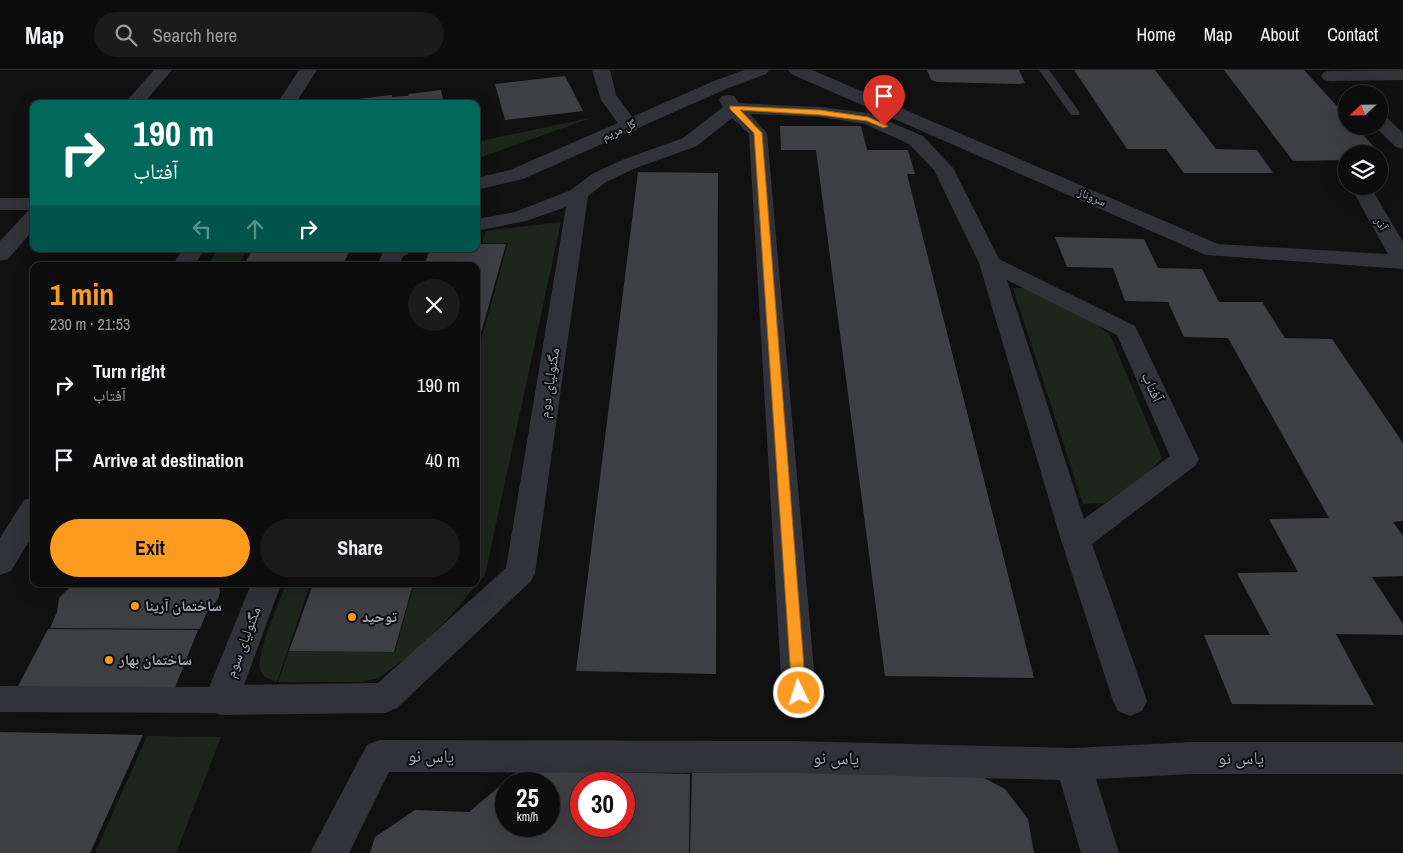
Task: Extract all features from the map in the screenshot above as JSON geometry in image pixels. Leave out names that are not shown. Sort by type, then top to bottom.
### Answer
[{"type":"street","points":[[137,100],[163,70]]},
{"type":"street","points":[[289,100],[308,70]]},
{"type":"street","points":[[601,70],[607,96],[630,126]]},
{"type":"street","name":"گل مریم","points":[[480,183],[516,175],[720,85],[760,70]]},
{"type":"street","name":"سروناز","points":[[797,70],[1214,250],[1403,262]]},
{"type":"street","points":[[1327,73],[1403,75]]},
{"type":"street","points":[[1327,73],[1340,85]]},
{"type":"street","points":[[720,85],[733,108],[758,133],[799,693]]},
{"type":"street","points":[[480,224],[519,216],[551,206],[578,194],[599,178],[614,171],[690,142],[733,108],[820,112],[868,119],[916,140],[943,168],[990,263],[1076,540],[1130,701]]},
{"type":"street","points":[[1388,129],[1403,143]]},
{"type":"street","name":"مگنولیای دوم","points":[[221,700],[385,698],[520,573],[578,194]]},
{"type":"street","name":"آذر","points":[[1365,195],[1403,262]]},
{"type":"street","points":[[0,204],[30,204]]},
{"type":"street","points":[[0,254],[30,220]]},
{"type":"street","name":"آفتاب","points":[[990,263],[1127,331],[1185,458],[1076,540]]},
{"type":"street","points":[[0,562],[30,514]]},
{"type":"street","name":"مگنولیای سوم","points":[[221,700],[265,587]]},
{"type":"street","points":[[0,699],[221,700]]},
{"type":"street","name":"یاس نو","points":[[329,853],[379,756],[793,756],[1074,764],[1192,758],[1403,758]]},
{"type":"street","points":[[1074,764],[1100,853]]},
{"type":"lane","points":[[1044,70],[1075,113]]},
{"type":"shaded area","points":[[594,117],[480,158],[480,141]]},
{"type":"shaded area","points":[[561,222],[485,575],[480,581],[480,344],[508,243],[482,243],[486,231]]},
{"type":"shaded area","points":[[216,252],[246,252],[240,262],[210,262]]},
{"type":"shaded area","points":[[1013,288],[1030,288],[1086,317],[1110,335],[1162,458],[1148,473],[1105,503],[1083,504]]},
{"type":"shaded area","points":[[285,587],[309,587],[277,682],[264,676],[261,672],[261,655],[268,629]]},
{"type":"shaded area","points":[[413,587],[475,587],[418,649],[379,678],[361,682],[278,682],[289,651],[395,652]]},
{"type":"shaded area","points":[[147,736],[221,737],[176,853],[95,853]]},
{"type":"building","points":[[927,70],[1019,70],[1025,83],[937,82],[931,80]]},
{"type":"building","points":[[1074,70],[1155,70],[1216,149],[1257,150],[1273,173],[1184,173],[1166,149],[1127,149]]},
{"type":"building","points":[[1224,70],[1304,70],[1338,107],[1338,135],[1363,135],[1372,145],[1338,145],[1338,160],[1293,161]]},
{"type":"building","points":[[565,76],[583,111],[505,120],[495,84]]},
{"type":"building","points":[[441,90],[443,100],[358,100],[392,95],[392,97],[408,96],[409,94]]},
{"type":"building","points":[[780,126],[861,126],[867,150],[908,150],[915,174],[907,174],[1034,678],[885,676],[816,150],[781,150]]},
{"type":"building","points":[[638,172],[718,173],[716,674],[576,671]]},
{"type":"building","points":[[1055,237],[1144,239],[1158,268],[1202,269],[1219,302],[1262,302],[1285,338],[1332,339],[1403,443],[1403,521],[1393,522],[1403,536],[1403,576],[1372,577],[1403,624],[1403,635],[1336,634],[1374,705],[1232,704],[1204,635],[1270,635],[1237,573],[1298,572],[1269,519],[1329,518],[1228,338],[1184,337],[1168,302],[1125,301],[1113,268],[1067,267]]},
{"type":"building","points":[[480,244],[506,244],[480,336],[480,262],[425,262],[429,252],[480,252]]},
{"type":"building","points":[[251,252],[349,252],[344,262],[245,262]]},
{"type":"building","name":"ساختمان آرینا","points":[[70,587],[219,587],[220,592],[218,599],[206,614],[200,629],[50,628],[57,612],[59,598]]},
{"type":"building","name":"توحید","points":[[312,587],[412,587],[394,652],[289,651]]},
{"type":"building","name":"ساختمان بهار","points":[[48,629],[198,630],[174,690],[16,690]]},
{"type":"building","points":[[0,732],[143,735],[90,853],[0,853]]},
{"type":"building","points":[[519,770],[604,772],[570,772],[570,837],[635,837],[635,773],[690,774],[689,853],[370,853],[375,837],[415,810],[469,812],[495,790],[495,837],[560,837],[560,772],[517,772]]},
{"type":"building","points":[[973,772],[1005,789],[1028,819],[1034,853],[690,853],[692,773]]},
{"type":"place","name":"ساختمان آرینا","points":[[135,606]]},
{"type":"place","name":"توحید","points":[[352,617]]},
{"type":"place","name":"ساختمان بهار","points":[[109,660]]},
{"type":"route","points":[[799,693],[758,133],[733,108],[820,112],[868,119],[884,126]]}]
